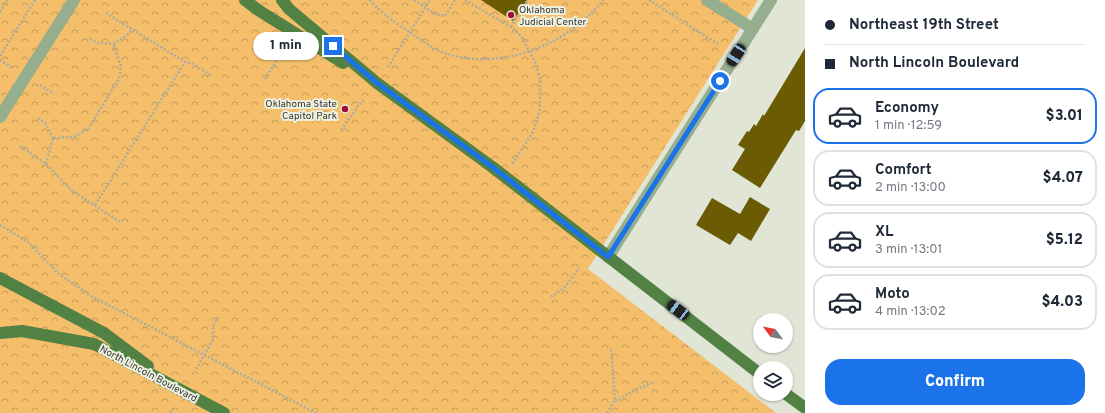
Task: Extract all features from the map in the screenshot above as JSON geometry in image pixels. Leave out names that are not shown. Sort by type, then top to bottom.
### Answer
[{"type":"main road","points":[[245,0],[258,10],[377,83]]},
{"type":"main road","points":[[282,0],[289,9],[377,83],[504,176],[753,369]]},
{"type":"main road","points":[[0,278],[104,333],[182,392]]},
{"type":"main road","name":"North Lincoln Boulevard","points":[[0,333],[22,331],[94,344],[224,413]]},
{"type":"main road","points":[[793,399],[805,408]]},
{"type":"street","points":[[0,117],[74,0]]},
{"type":"street","points":[[707,0],[753,29]]},
{"type":"street","points":[[608,257],[771,0]]},
{"type":"path","points":[[0,12],[7,0]]},
{"type":"path","points":[[0,56],[35,0]]},
{"type":"path","points":[[370,0],[378,11],[442,52],[458,56],[499,58],[531,52],[576,27],[593,13],[603,0]]},
{"type":"path","points":[[414,0],[435,14],[445,16],[455,0]]},
{"type":"path","points":[[388,67],[430,0]]},
{"type":"path","points":[[465,0],[511,27],[522,37],[531,52],[540,79],[540,109],[533,132],[504,176]]},
{"type":"path","points":[[511,27],[528,0]]},
{"type":"path","points":[[650,0],[718,44]]},
{"type":"path","points":[[106,14],[185,62],[191,63],[212,76]]},
{"type":"path","points":[[90,39],[97,43],[113,44],[127,36],[132,30]]},
{"type":"path","points":[[53,138],[74,137],[88,128],[119,79],[121,66],[113,44]]},
{"type":"path","points":[[265,79],[286,46]]},
{"type":"path","points":[[0,60],[13,68]]},
{"type":"path","points":[[95,205],[185,62]]},
{"type":"path","points":[[40,85],[54,94]]},
{"type":"path","points":[[341,130],[364,100]]},
{"type":"path","points":[[38,118],[45,123],[53,138],[46,164]]},
{"type":"path","points":[[20,146],[46,164],[71,190],[120,222]]},
{"type":"path","points":[[0,225],[28,242],[59,274],[91,296],[316,413]]},
{"type":"path","points":[[551,297],[564,288],[579,268]]},
{"type":"path","points":[[196,369],[213,340],[213,326],[219,316]]},
{"type":"path","points":[[607,413],[615,400],[611,348]]},
{"type":"path","points":[[615,400],[619,400],[634,390],[655,382]]},
{"type":"path","points":[[170,413],[173,409]]},
{"type":"green space","name":"Oklahoma State Capitol Park","points":[[0,0],[758,0],[588,269],[753,395],[753,401],[760,401],[776,413],[0,413]]},
{"type":"building","name":"Oklahoma Judicial Center","points":[[481,0],[527,0],[513,21]]},
{"type":"building","points":[[805,48],[805,121],[799,131],[796,130],[760,188],[732,170],[745,149],[738,145],[747,131],[749,132],[754,124],[756,126],[763,114],[764,116]]},
{"type":"building","points":[[750,197],[770,209],[751,241],[738,233],[730,245],[696,225],[712,198],[740,214]]},
{"type":"place","name":"Oklahoma Judicial Center","points":[[511,15]]},
{"type":"place","name":"Oklahoma State Capitol Park","points":[[345,109]]},
{"type":"route","points":[[333,46],[377,83],[491,166],[608,257],[626,231],[720,81]]}]
